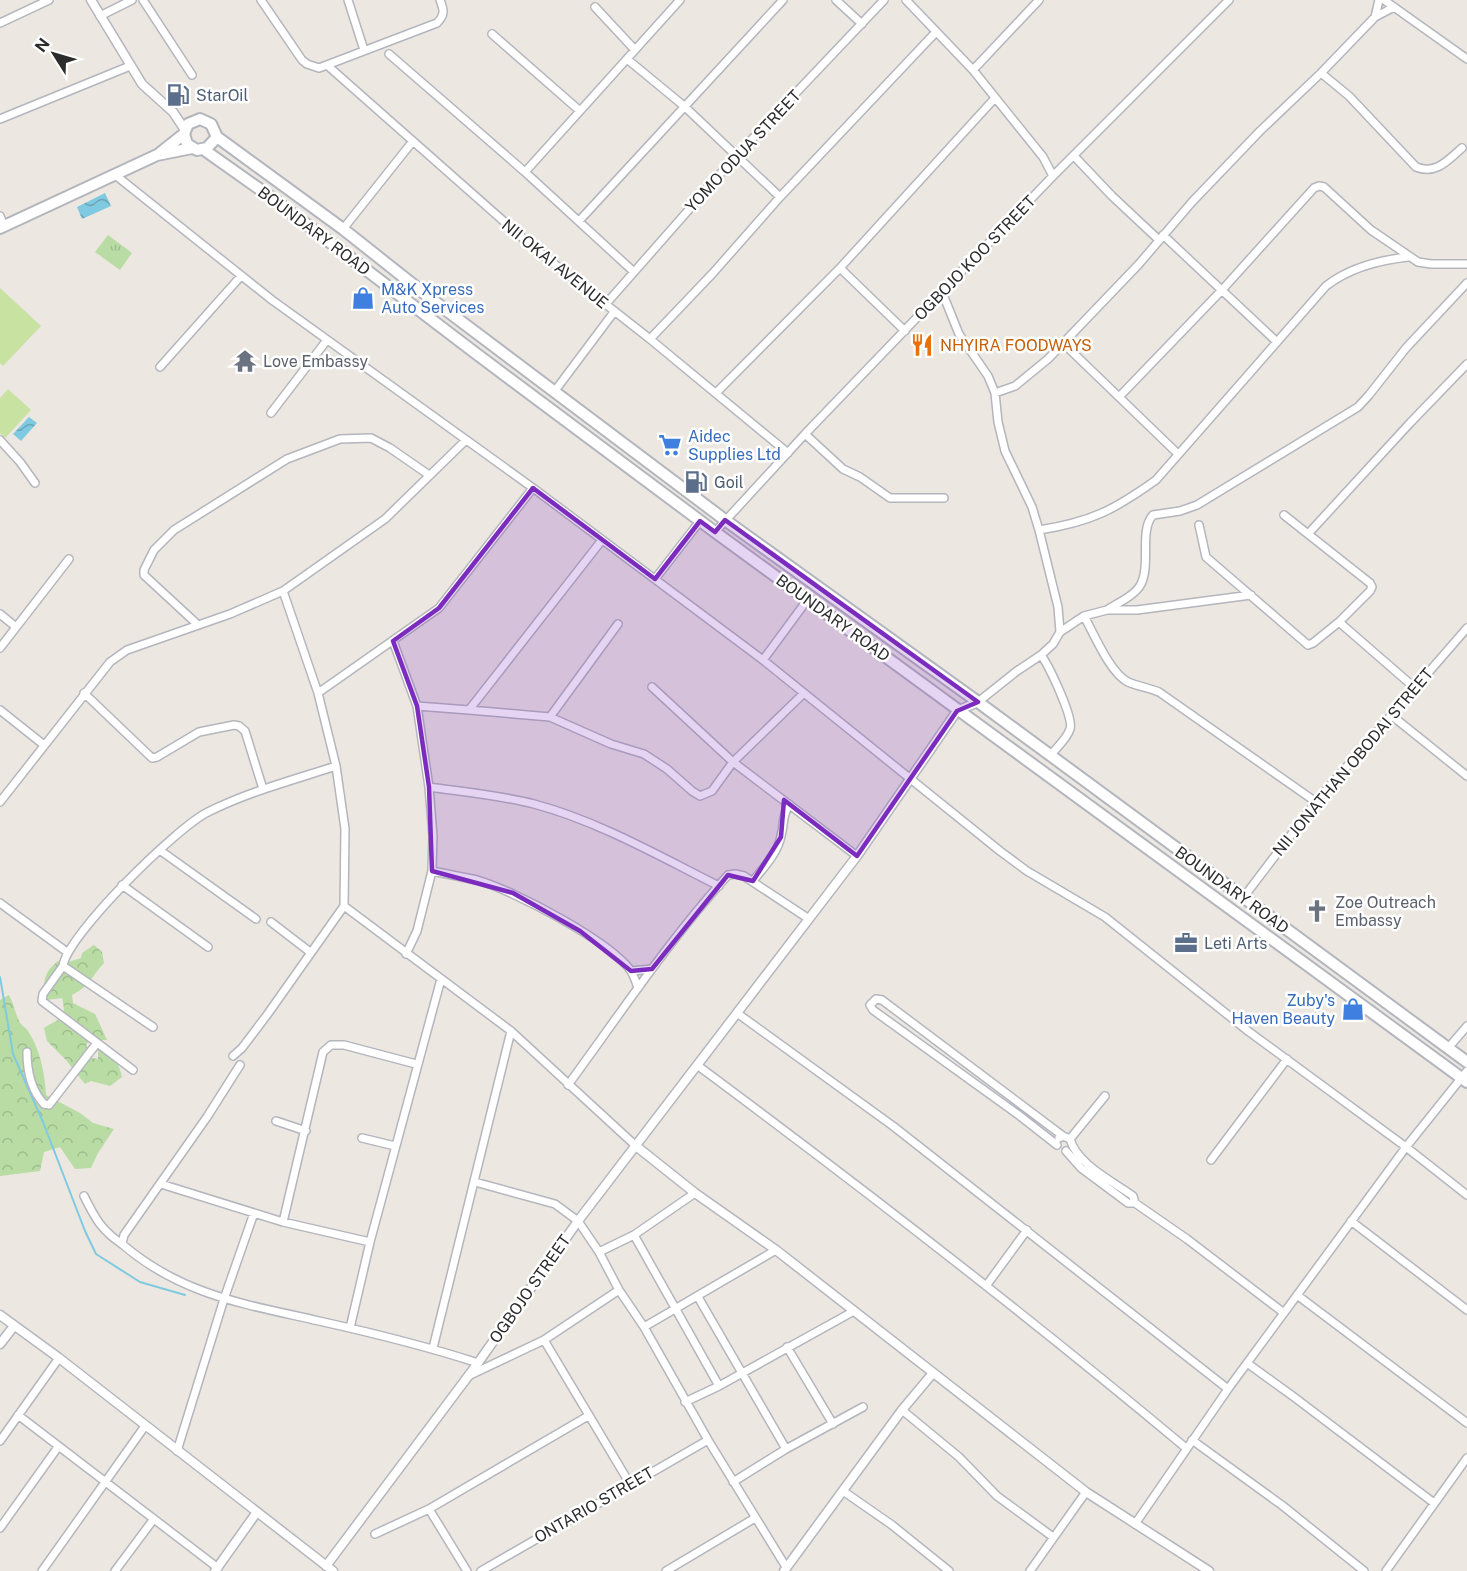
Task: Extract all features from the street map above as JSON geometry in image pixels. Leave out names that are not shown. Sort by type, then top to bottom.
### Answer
[{"type":"main road","points":[[1,223],[158,155],[211,145],[217,137],[211,124],[206,120],[194,120],[158,155]]},
{"type":"main road","points":[[184,132],[188,144],[197,148]]},
{"type":"main road","name":"BOUNDARY ROAD","points":[[217,137],[343,229],[430,298],[726,520],[978,702],[1467,1062]]},
{"type":"main road","name":"BOUNDARY ROAD","points":[[197,148],[268,195],[700,521],[957,711],[1465,1077]]},
{"type":"street","points":[[0,23],[50,0]]},
{"type":"street","points":[[91,0],[142,84],[172,112],[184,132]]},
{"type":"street","points":[[100,16],[132,0]]},
{"type":"street","points":[[143,0],[192,75]]},
{"type":"street","points":[[261,0],[302,60],[315,67],[328,66],[437,23],[443,18],[444,10],[441,0]]},
{"type":"street","points":[[348,0],[364,50]]},
{"type":"street","points":[[525,172],[680,0]]},
{"type":"street","points":[[579,221],[783,0]]},
{"type":"street","points":[[836,0],[862,24]]},
{"type":"street","name":"YOMO ODUA STREET","points":[[604,305],[736,156],[884,0]]},
{"type":"street","points":[[906,0],[973,70],[1043,157],[1053,176]]},
{"type":"street","points":[[973,70],[1039,0]]},
{"type":"street","name":"OGBOJO KOO STREET","points":[[715,532],[805,434],[1053,176],[1229,0]]},
{"type":"street","points":[[1375,17],[1379,0]]},
{"type":"street","points":[[1384,0],[1467,59]]},
{"type":"street","points":[[595,7],[635,50]]},
{"type":"street","points":[[995,393],[1007,390],[1023,381],[1063,343],[1223,168],[1289,102],[1321,74],[1375,17],[1395,7]]},
{"type":"street","points":[[650,339],[936,32]]},
{"type":"street","points":[[492,34],[580,111]]},
{"type":"street","points":[[389,54],[525,172],[634,272]]},
{"type":"street","points":[[627,58],[684,106],[780,197]]},
{"type":"street","points":[[0,118],[130,66]]},
{"type":"street","name":"NII OKAI AVENUE","points":[[328,66],[534,249],[650,339],[788,453]]},
{"type":"street","points":[[1321,74],[1349,96],[1416,167],[1437,169],[1462,148]]},
{"type":"street","points":[[716,393],[840,268],[995,98]]},
{"type":"street","points":[[172,112],[194,120]]},
{"type":"street","points":[[343,229],[413,141]]},
{"type":"street","points":[[1074,156],[1112,196],[1222,290],[1277,342]]},
{"type":"street","points":[[114,174],[241,276],[533,488],[763,660],[909,779],[1027,871],[1106,916],[1204,997],[1406,1147],[1467,1196]]},
{"type":"street","points":[[1119,397],[1222,290],[1314,188],[1319,186],[1371,230],[1408,257],[1418,262],[1431,264],[1467,264]]},
{"type":"street","points":[[1388,259],[1392,245]]},
{"type":"street","points":[[1039,531],[1072,525],[1115,507],[1156,480],[1177,453],[1332,281],[1388,259],[1408,257]]},
{"type":"street","points":[[840,268],[904,331]]},
{"type":"street","points":[[160,367],[241,276]]},
{"type":"street","points":[[1107,610],[1141,585],[1147,563],[1148,522],[1153,514],[1180,511],[1197,504],[1358,407],[1406,348],[1467,283]]},
{"type":"street","points":[[942,292],[959,334],[988,376],[995,393],[998,422],[1005,451],[1032,507],[1039,531],[1058,608],[1060,632]]},
{"type":"street","points":[[554,392],[614,312]]},
{"type":"street","points":[[271,413],[327,340]]},
{"type":"street","points":[[1063,343],[1177,453]]},
{"type":"street","points":[[1308,534],[1467,364]]},
{"type":"street","points":[[805,434],[843,469],[860,477],[890,498],[944,498]]},
{"type":"street","points":[[197,624],[144,575],[144,570],[154,550],[174,530],[287,459],[340,439],[371,438],[429,475]]},
{"type":"street","points":[[0,440],[35,483]]},
{"type":"street","points":[[0,802],[110,662],[127,650],[230,614],[283,591],[385,519],[466,440]]},
{"type":"street","points":[[318,693],[439,608],[533,488]]},
{"type":"street","points":[[1200,525],[1206,557],[1308,645],[1313,644],[1339,622],[1372,587],[1370,583],[1284,515]]},
{"type":"street","points":[[655,579],[700,521]]},
{"type":"street","points":[[469,710],[602,540]]},
{"type":"street","points":[[0,648],[69,559]]},
{"type":"street","points":[[233,1056],[242,1048],[267,1015],[344,906],[345,829],[336,766],[318,693],[283,591]]},
{"type":"street","points":[[957,711],[978,702],[1041,655],[1053,644],[1060,632],[1084,616],[1107,610],[1137,610],[1251,595]]},
{"type":"street","points":[[763,660],[808,599]]},
{"type":"street","points":[[0,614],[16,627]]},
{"type":"street","points":[[1084,616],[1120,677],[1129,683],[1159,692],[1316,802]]},
{"type":"street","points":[[1339,622],[1415,688]]},
{"type":"street","points":[[550,717],[618,624]]},
{"type":"street","name":"NII JONATHAN OBODAI STREET","points":[[1243,898],[1316,802],[1467,628]]},
{"type":"street","points":[[393,642],[417,706],[429,787],[433,836],[432,871],[417,931],[406,954]]},
{"type":"street","points":[[1041,655],[1051,670],[1071,721],[1070,731],[1050,756]]},
{"type":"street","points":[[652,687],[733,762],[857,856]]},
{"type":"street","points":[[84,693],[152,758],[158,757],[204,730],[239,726],[245,731],[263,789]]},
{"type":"street","points":[[417,706],[550,717],[611,744],[644,754],[700,796],[712,791],[733,762],[804,693]]},
{"type":"street","points":[[0,710],[44,745]]},
{"type":"street","name":"OGBOJO STREET","points":[[330,1569],[578,1221],[857,856],[957,711]]},
{"type":"street","points":[[1391,715],[1467,776]]},
{"type":"street","points":[[133,1070],[42,1001],[43,994],[63,966],[67,952],[122,885],[188,826],[206,813],[263,789],[336,766]]},
{"type":"street","points":[[429,787],[500,796],[568,815],[624,839],[718,886]]},
{"type":"street","points":[[753,881],[777,847],[781,837],[783,817],[789,804]]},
{"type":"street","points":[[161,851],[256,919]]},
{"type":"street","points":[[432,871],[478,881],[513,893],[580,931],[612,953],[631,971],[638,988]]},
{"type":"street","points":[[568,1084],[652,969],[728,875],[735,874],[753,881],[808,919]]},
{"type":"street","points":[[122,885],[207,947]]},
{"type":"street","points":[[0,903],[67,952]]},
{"type":"street","points":[[344,906],[511,1031],[636,1146],[695,1193],[776,1250],[1086,1492],[1209,1571]]},
{"type":"street","points":[[271,922],[310,952]]},
{"type":"street","points":[[63,966],[153,1027]]},
{"type":"street","points":[[631,971],[652,969]]},
{"type":"street","points":[[350,1328],[416,1064],[441,979]]},
{"type":"street","points":[[1067,1143],[1060,1138],[1057,1145],[873,1010],[870,1005],[876,999],[882,1000],[1067,1143],[1088,1164],[1133,1196],[1135,1203],[1187,1239],[1284,1313]]},
{"type":"street","points":[[737,1013],[893,1126],[1228,1389]]},
{"type":"street","points":[[1449,1047],[1467,1026]]},
{"type":"street","points":[[433,1348],[511,1031]]},
{"type":"street","points":[[27,1052],[30,1077],[39,1099],[44,1104],[49,1104],[97,1043]]},
{"type":"street","points":[[283,1222],[323,1052],[331,1045],[344,1045],[416,1064]]},
{"type":"street","points":[[1211,1160],[1287,1059]]},
{"type":"street","points":[[122,1244],[124,1235],[161,1184],[240,1065]]},
{"type":"street","points":[[697,1065],[832,1165],[1107,1382],[1186,1448]]},
{"type":"street","points":[[1135,1524],[1246,1363],[1406,1147],[1465,1077]]},
{"type":"street","points":[[1067,1143],[1105,1096]]},
{"type":"street","points":[[276,1121],[306,1131]]},
{"type":"street","points":[[362,1138],[395,1146]]},
{"type":"street","points":[[475,1182],[555,1204],[578,1221],[644,1327],[785,1569],[902,1410],[933,1373]]},
{"type":"street","points":[[161,1184],[283,1222],[370,1242]]},
{"type":"street","points":[[599,1252],[634,1235],[695,1193]]},
{"type":"street","points":[[84,1196],[98,1224],[106,1233],[168,1277],[224,1299],[433,1348],[478,1363]]},
{"type":"street","points":[[177,1451],[224,1299],[254,1213]]},
{"type":"street","points":[[1351,1221],[1467,1310]]},
{"type":"street","points":[[986,1286],[1027,1230]]},
{"type":"street","points":[[634,1235],[719,1386]]},
{"type":"street","points":[[644,1327],[776,1250]]},
{"type":"street","points":[[466,1377],[544,1340],[619,1290]]},
{"type":"street","points":[[1297,1295],[1467,1423]]},
{"type":"street","points":[[698,1297],[786,1449]]},
{"type":"street","points":[[686,1402],[854,1311]]},
{"type":"street","points":[[0,1315],[59,1358],[330,1569]]},
{"type":"street","points":[[0,1344],[14,1326]]},
{"type":"street","points":[[544,1340],[630,1484]]},
{"type":"street","points":[[787,1347],[833,1424]]},
{"type":"street","points":[[0,1441],[59,1358]]},
{"type":"street","points":[[1246,1363],[1294,1396],[1434,1503]]},
{"type":"street","points":[[733,1482],[786,1449],[863,1407]]},
{"type":"street","points":[[902,1410],[959,1457],[997,1496],[1053,1537]]},
{"type":"street","points":[[18,1415],[216,1569],[257,1512]]},
{"type":"street","points":[[375,1534],[429,1509],[588,1416]]},
{"type":"street","points":[[42,1571],[145,1426]]},
{"type":"street","name":"ONTARIO STREET","points":[[481,1571],[497,1568],[630,1484],[708,1440]]},
{"type":"street","points":[[1192,1440],[1283,1506],[1364,1571]]},
{"type":"street","points":[[0,1528],[58,1447]]},
{"type":"street","points":[[1386,1571],[1467,1458]]},
{"type":"street","points":[[843,1491],[892,1525],[949,1571]]},
{"type":"street","points":[[1030,1571],[1086,1492]]},
{"type":"street","points":[[429,1509],[466,1571]]},
{"type":"street","points":[[666,1571],[755,1518]]},
{"type":"street","points":[[115,1571],[153,1520]]},
{"type":"highlighted area","points":[[533,488],[655,579],[700,521],[715,532],[725,520],[978,702],[957,711],[857,856],[784,800],[781,837],[753,881],[728,875],[652,969],[631,971],[580,931],[513,893],[432,871],[429,787],[417,706],[393,641],[439,608]]},
{"type":"green space","points":[[108,235],[132,253],[120,270],[95,252]]},
{"type":"green space","points":[[0,288],[41,326],[3,366],[0,363]]},
{"type":"green space","points":[[8,389],[31,410],[5,438],[0,433],[0,398]]},
{"type":"green space","points":[[94,945],[102,952],[104,963],[87,984],[72,995],[73,1003],[95,1014],[107,1040],[90,1040],[86,1045],[92,1058],[98,1059],[98,1047],[111,1056],[119,1067],[122,1077],[110,1086],[91,1081],[85,1084],[47,1041],[44,1028],[61,1018],[64,1011],[62,998],[46,1000],[44,983],[47,973],[58,961],[65,963],[81,958],[82,953]]},
{"type":"green space","points":[[9,995],[19,1021],[28,1031],[39,1054],[46,1095],[80,1113],[93,1123],[114,1129],[91,1168],[75,1169],[60,1147],[44,1152],[40,1171],[0,1176],[0,1000]]},
{"type":"water","points":[[105,193],[111,206],[82,219],[77,207]]},
{"type":"water","points":[[29,417],[37,423],[21,441],[13,434]]},
{"type":"waterway","points":[[0,977],[13,1054],[96,1254],[140,1282],[185,1295]]},
{"type":"place","name":"StarOil","points":[[178,95]]},
{"type":"place","name":"M&K Xpress Auto Services","points":[[363,298]]},
{"type":"place","name":"NHYIRA FOODWAYS","points":[[922,345]]},
{"type":"place","name":"Love Embassy","points":[[245,361]]},
{"type":"place","name":"Aidec Supplies Ltd","points":[[670,445]]},
{"type":"place","name":"Goil","points":[[696,482]]},
{"type":"place","name":"Zoe Outreach Embassy","points":[[1317,911]]},
{"type":"place","name":"Leti Arts","points":[[1186,943]]},
{"type":"place","name":"Zuby's Haven Beauty","points":[[1353,1009]]}]
